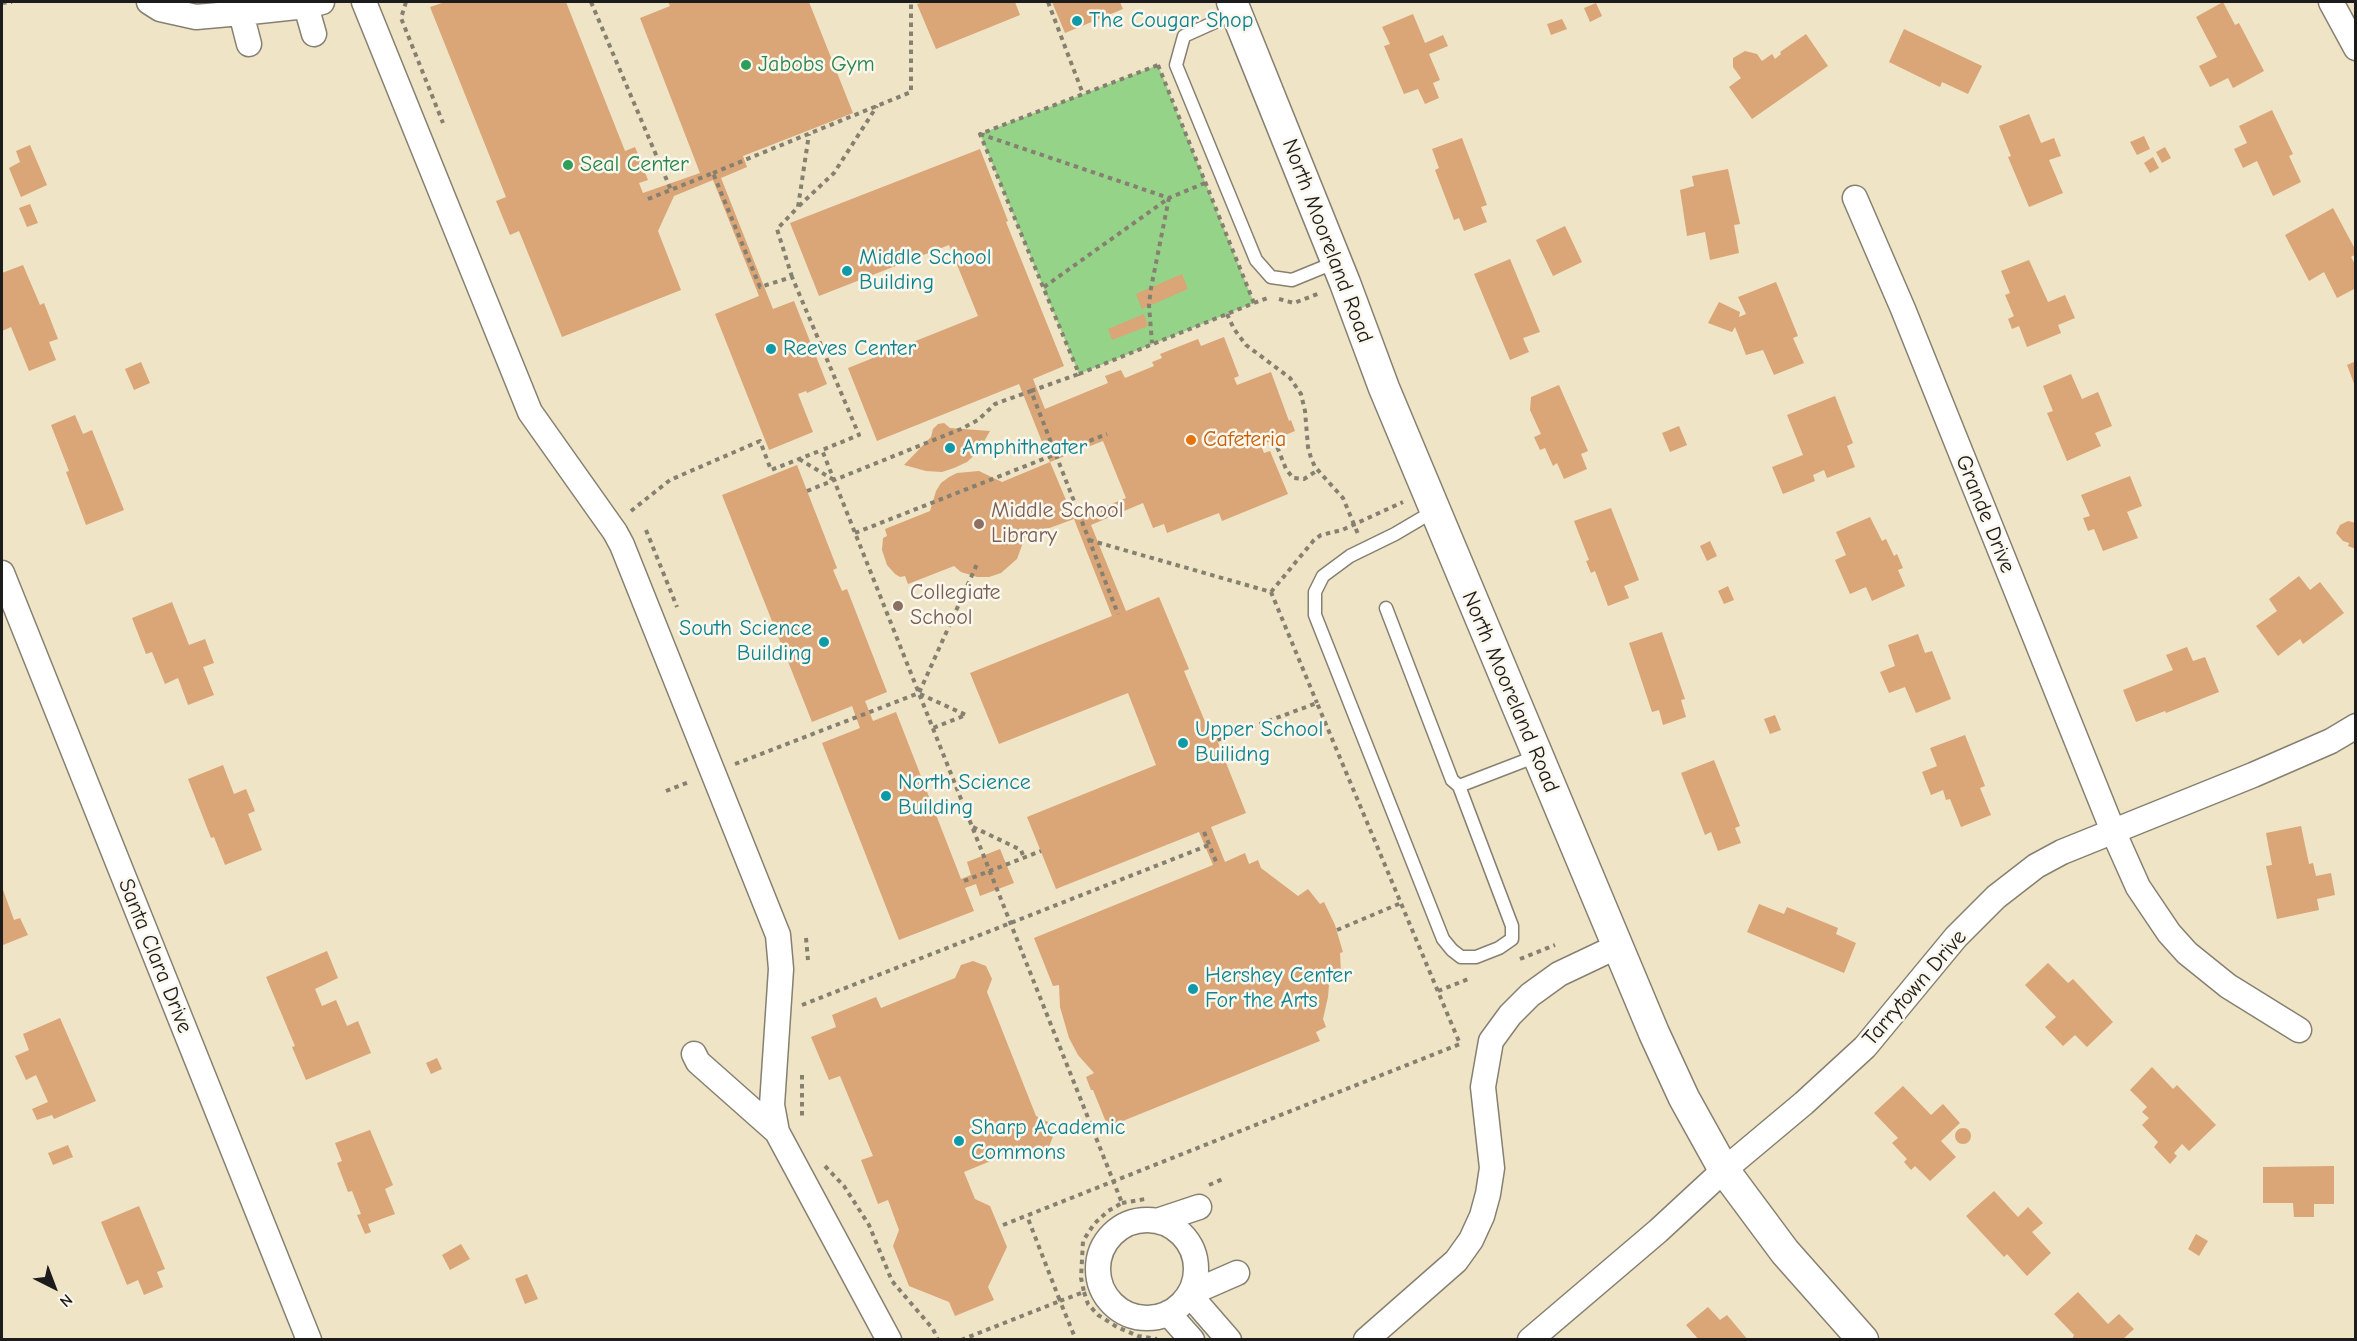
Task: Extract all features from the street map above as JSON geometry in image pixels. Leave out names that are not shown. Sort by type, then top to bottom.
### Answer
[{"type":"street","points":[[149,2],[160,9],[195,17],[314,4],[314,34]]},
{"type":"street","points":[[364,2],[530,412],[619,538],[778,935],[781,969],[772,1105],[777,1132],[889,1340]]},
{"type":"street","points":[[2331,2],[2355,48]]},
{"type":"street","name":"North Mooreland Road","points":[[1234,7],[1336,261],[1384,388],[1423,503],[1537,756],[1616,946],[1684,1098],[1724,1170],[1785,1252],[1863,1340]]},
{"type":"street","points":[[241,13],[249,44]]},
{"type":"street","name":"Grande Drive","points":[[1855,198],[1903,309],[2113,831],[2148,903],[2187,953],[2228,986],[2299,1030]]},
{"type":"street","name":"Santa Clara Drive","points":[[2,573],[308,1339]]},
{"type":"street","name":"Tarrytown Drive","points":[[1530,1340],[1658,1231],[1865,1047],[1956,937],[1996,897],[2036,866],[2062,852],[2263,771],[2331,741],[2355,726]]},
{"type":"street","points":[[1366,1340],[1456,1261],[1471,1240],[1482,1216],[1488,1194],[1491,1168],[1483,1087],[1491,1041],[1510,1015],[1530,995],[1559,974],[1616,946]]},
{"type":"street","points":[[694,1054],[698,1062],[777,1132]]},
{"type":"street","points":[[1157,1221],[1199,1207]]},
{"type":"street","points":[[1143,1220],[1157,1221],[1178,1231],[1192,1249],[1196,1264],[1195,1280],[1189,1294],[1181,1305],[1168,1313],[1141,1318],[1127,1314],[1106,1296],[1100,1282],[1098,1268],[1100,1254],[1107,1241],[1129,1224],[1143,1220]]},
{"type":"street","points":[[1189,1294],[1237,1273]]},
{"type":"street","points":[[1189,1294],[1229,1340]]},
{"type":"street","points":[[1168,1313],[1192,1340]]},
{"type":"lane","points":[[1234,7],[1184,36],[1176,65],[1256,260],[1271,277],[1292,280],[1336,261]]},
{"type":"lane","points":[[1386,608],[1452,780],[1459,786],[1512,926],[1512,939],[1499,948],[1476,957],[1461,957],[1443,939],[1315,615],[1315,592],[1323,576],[1350,556],[1395,534],[1423,503]]},
{"type":"lane","points":[[1459,786],[1537,756]]},
{"type":"path","points":[[2,3],[12,2]]},
{"type":"path","points":[[591,2],[670,190]]},
{"type":"path","points":[[648,199],[911,92],[911,2]]},
{"type":"path","points":[[1048,2],[1083,94]]},
{"type":"path","points":[[807,491],[961,429],[978,420],[995,404],[1079,374],[1254,303],[1158,65],[980,134]]},
{"type":"path","points":[[632,511],[670,480],[760,441],[771,470],[859,435],[792,277],[777,229],[834,173],[878,106]]},
{"type":"path","points":[[798,207],[810,133]]},
{"type":"path","points":[[980,134],[1169,198]]},
{"type":"path","points":[[980,134],[1079,374]]},
{"type":"path","points":[[713,172],[760,287],[792,277]]},
{"type":"path","points":[[1044,287],[1169,198],[1206,183]]},
{"type":"path","points":[[1152,343],[1149,306],[1151,288],[1169,198]]},
{"type":"path","points":[[1227,314],[1234,329],[1246,345],[1290,378],[1300,394],[1305,411],[1308,447],[1318,470],[1343,498],[1364,549]]},
{"type":"path","points":[[1031,391],[1118,614]]},
{"type":"path","points":[[855,533],[1107,435]]},
{"type":"path","points":[[1274,439],[1286,469],[1293,478],[1304,479],[1318,470]]},
{"type":"path","points":[[822,450],[1122,1203],[1108,1211],[1094,1224],[1083,1242],[1080,1278],[1088,1304],[1098,1315],[1117,1327],[1138,1336],[1157,1340]]},
{"type":"path","points":[[799,459],[834,480]]},
{"type":"path","points":[[1271,592],[1314,540],[1321,535],[1342,530],[1392,508],[1423,503]]},
{"type":"path","points":[[1089,540],[1271,592]]},
{"type":"path","points":[[666,791],[919,693],[977,564]]},
{"type":"path","points":[[1003,1225],[1460,1044],[1271,592]]},
{"type":"path","points":[[919,693],[966,715],[933,728]]},
{"type":"path","points":[[1217,740],[1317,703]]},
{"type":"path","points":[[972,826],[1021,850],[1024,858]]},
{"type":"path","points":[[1204,832],[1217,864]]},
{"type":"path","points":[[778,1006],[807,1005],[1209,845]]},
{"type":"path","points":[[964,881],[1041,851]]},
{"type":"path","points":[[1337,930],[1401,903]]},
{"type":"path","points":[[1027,1216],[1076,1340]]},
{"type":"path","points":[[961,1340],[1084,1292]]},
{"type":"green space","points":[[1158,65],[1254,303],[1079,374],[980,134]]},
{"type":"building","points":[[445,2],[566,2],[625,151],[635,147],[648,180],[639,183],[643,193],[700,173],[640,18],[670,6],[668,2],[809,2],[853,113],[743,156],[747,167],[721,178],[773,309],[794,301],[827,384],[807,393],[806,391],[798,394],[813,432],[769,450],[715,314],[759,296],[713,180],[674,196],[658,231],[681,290],[562,337],[519,231],[510,235],[496,201],[506,197],[430,7]]},
{"type":"building","points":[[924,2],[1015,2],[1020,15],[936,49],[917,4]]},
{"type":"building","name":"The Cougar Shop","points":[[1052,2],[1120,2],[1123,9],[1065,33]]},
{"type":"building","points":[[2223,2],[2235,25],[2239,23],[2264,71],[2233,88],[2228,78],[2210,87],[2199,66],[2217,57],[2196,17]]},
{"type":"building","points":[[1596,3],[1602,16],[1590,22],[1584,8]]},
{"type":"building","points":[[1413,14],[1425,43],[1443,35],[1448,46],[1429,54],[1440,80],[1433,83],[1439,98],[1425,104],[1418,89],[1404,94],[1384,46],[1390,44],[1382,27]]},
{"type":"building","points":[[1562,19],[1567,29],[1551,35],[1547,24]]},
{"type":"building","points":[[1904,29],[1982,66],[1968,94],[1942,82],[1940,87],[1889,62]]},
{"type":"building","points":[[1806,34],[1828,66],[1752,119],[1729,87],[1741,78],[1733,67],[1733,58],[1745,51],[1757,54],[1762,61],[1772,54],[1775,59],[1781,54],[1780,52]]},
{"type":"building","points":[[2272,110],[2293,154],[2289,156],[2301,182],[2273,196],[2257,161],[2243,168],[2234,149],[2247,143],[2239,126]]},
{"type":"building","points":[[2029,114],[2041,143],[2054,138],[2061,156],[2049,160],[2063,193],[2029,207],[2008,157],[2011,156],[1999,126]]},
{"type":"building","points":[[2144,136],[2150,149],[2137,155],[2130,142]]},
{"type":"building","points":[[1462,138],[1487,205],[1481,207],[1487,222],[1464,231],[1459,218],[1454,220],[1435,170],[1439,168],[1432,149]]},
{"type":"building","points":[[30,145],[47,185],[21,197],[9,168],[20,162],[16,151]]},
{"type":"building","points":[[2165,147],[2171,158],[2162,163],[2156,152]]},
{"type":"building","points":[[980,149],[1008,221],[1006,222],[1064,366],[1033,379],[1045,409],[1108,383],[1105,376],[1121,370],[1125,378],[1154,366],[1152,362],[1162,358],[1160,354],[1198,339],[1201,346],[1224,337],[1239,376],[1234,378],[1237,385],[1271,372],[1295,431],[1261,445],[1264,453],[1270,451],[1288,494],[1222,521],[1219,513],[1167,533],[1164,524],[1153,528],[1143,503],[1091,525],[1126,611],[1159,597],[1189,669],[1184,671],[1213,741],[1217,740],[1246,813],[1211,827],[1225,862],[1245,853],[1249,864],[1258,860],[1261,868],[1298,896],[1308,889],[1320,904],[1324,902],[1335,925],[1343,952],[1340,953],[1341,973],[1330,973],[1323,1019],[1326,1027],[1316,1032],[1320,1041],[1108,1127],[1086,1077],[1094,1073],[1078,1055],[1069,1038],[1060,1007],[1059,985],[1053,986],[1034,938],[1213,865],[1199,832],[1056,889],[1027,817],[1156,765],[1128,693],[999,744],[970,673],[1112,616],[1074,519],[1126,498],[1103,441],[1050,462],[1019,384],[877,441],[848,368],[978,316],[949,245],[819,296],[790,223]]},
{"type":"building","points":[[2153,157],[2159,168],[2150,173],[2144,163]]},
{"type":"building","points":[[1728,169],[1740,224],[1734,225],[1739,253],[1710,260],[1705,232],[1687,236],[1680,190],[1694,186],[1692,176]]},
{"type":"building","points":[[30,204],[38,223],[27,227],[19,208]]},
{"type":"building","points":[[2333,208],[2356,251],[2356,254],[2351,257],[2356,266],[2356,288],[2337,298],[2324,272],[2309,281],[2285,235]]},
{"type":"building","points":[[1565,226],[1582,262],[1553,276],[1536,240]]},
{"type":"building","points":[[1510,259],[1540,332],[1523,338],[1529,352],[1510,360],[1474,274]]},
{"type":"building","points":[[2029,260],[2048,302],[2065,295],[2075,318],[2058,325],[2061,333],[2027,347],[2019,326],[2012,329],[2008,319],[2014,316],[2005,295],[2010,293],[2001,271]]},
{"type":"building","points":[[23,265],[40,305],[44,303],[58,339],[49,342],[56,360],[29,371],[11,327],[2,331],[2,273]]},
{"type":"building","points":[[1182,274],[1188,289],[1142,309],[1136,294]]},
{"type":"building","points":[[1776,282],[1798,336],[1793,338],[1804,363],[1774,375],[1763,350],[1746,355],[1735,327],[1732,332],[1708,323],[1719,302],[1740,312],[1739,317],[1746,314],[1738,297]]},
{"type":"building","points":[[1144,314],[1148,326],[1112,340],[1108,329]]},
{"type":"building","points":[[2356,361],[2356,386],[2355,386],[2347,365]]},
{"type":"building","points":[[141,362],[150,383],[134,390],[125,369]]},
{"type":"building","points":[[2071,374],[2082,399],[2098,392],[2112,426],[2095,433],[2101,446],[2067,461],[2047,413],[2053,411],[2043,386]]},
{"type":"building","points":[[1559,385],[1588,451],[1581,454],[1587,469],[1564,479],[1557,463],[1553,466],[1545,448],[1540,450],[1534,437],[1541,434],[1530,410],[1531,397]]},
{"type":"building","points":[[1835,396],[1853,443],[1847,446],[1855,467],[1827,478],[1824,470],[1813,475],[1815,481],[1783,494],[1772,467],[1803,455],[1787,415]]},
{"type":"building","points":[[75,415],[83,434],[92,430],[124,510],[86,525],[51,425]]},
{"type":"building","name":"Amphitheater","points":[[944,423],[950,428],[990,431],[978,452],[967,462],[954,468],[942,472],[926,471],[904,465],[931,437],[933,429],[938,424]]},
{"type":"building","points":[[1679,426],[1687,445],[1670,452],[1662,433]]},
{"type":"building","name":"Middle School Library","points":[[1050,462],[1074,519],[1025,537],[1017,559],[1001,573],[989,577],[977,577],[961,572],[954,566],[908,584],[905,576],[900,577],[895,574],[887,565],[882,550],[883,538],[887,536],[885,529],[930,511],[936,491],[949,477],[957,473],[979,471],[1002,482]]},
{"type":"building","points":[[797,465],[837,568],[833,570],[842,591],[847,589],[887,692],[865,701],[873,721],[896,712],[961,879],[971,875],[967,862],[1000,849],[1014,883],[980,896],[976,884],[965,888],[974,911],[899,940],[822,743],[860,728],[852,706],[812,722],[722,495]]},
{"type":"building","points":[[2130,476],[2142,506],[2127,512],[2138,538],[2103,551],[2094,529],[2088,531],[2083,518],[2090,516],[2081,495]]},
{"type":"building","points":[[1611,508],[1639,580],[1624,586],[1629,598],[1608,606],[1595,571],[1591,573],[1586,561],[1589,560],[1574,521]]},
{"type":"building","points":[[1870,517],[1882,541],[1886,539],[1894,556],[1897,554],[1903,568],[1898,570],[1905,586],[1872,601],[1866,587],[1850,594],[1835,560],[1846,555],[1836,532]]},
{"type":"building","points":[[2348,521],[2356,523],[2356,549],[2348,546],[2349,543],[2343,541],[2336,533],[2340,525]]},
{"type":"building","points":[[1710,541],[1717,556],[1707,561],[1700,546]]},
{"type":"building","points":[[2299,576],[2310,590],[2320,582],[2344,613],[2303,644],[2300,639],[2278,656],[2256,626],[2277,611],[2269,599]]},
{"type":"building","points":[[1728,586],[1734,600],[1724,604],[1718,591]]},
{"type":"building","points":[[172,602],[189,645],[205,639],[214,663],[203,667],[214,695],[188,705],[178,678],[165,684],[152,652],[146,654],[132,618]]},
{"type":"building","points":[[1662,632],[1685,699],[1681,700],[1686,717],[1663,725],[1659,710],[1652,712],[1629,643]]},
{"type":"building","points":[[1918,634],[1925,653],[1932,651],[1951,699],[1916,713],[1905,687],[1889,693],[1880,672],[1895,666],[1888,645]]},
{"type":"building","points":[[2187,647],[2193,661],[2205,657],[2219,692],[2136,722],[2123,690],[2173,670],[2166,655]]},
{"type":"building","points":[[1775,715],[1781,730],[1770,734],[1764,719]]},
{"type":"building","points":[[1965,735],[1985,786],[1980,788],[1991,815],[1961,827],[1950,799],[1946,800],[1943,790],[1931,795],[1922,772],[1937,766],[1930,748]]},
{"type":"building","points":[[1714,760],[1740,826],[1735,828],[1741,843],[1718,851],[1711,832],[1705,835],[1681,773]]},
{"type":"building","points":[[223,765],[234,794],[246,789],[255,811],[248,814],[262,850],[225,865],[214,837],[211,838],[188,779]]},
{"type":"building","points":[[2301,826],[2309,864],[2313,863],[2316,876],[2331,873],[2335,895],[2317,899],[2319,910],[2277,919],[2266,866],[2272,865],[2266,833]]},
{"type":"building","points":[[2,887],[14,920],[20,918],[28,935],[3,945],[2,940]]},
{"type":"building","points":[[1759,904],[1784,914],[1787,907],[1838,928],[1836,934],[1856,943],[1844,973],[1747,932]]},
{"type":"building","points":[[327,951],[338,978],[315,989],[322,1006],[336,1000],[347,1026],[358,1021],[371,1053],[306,1080],[292,1047],[295,1046],[266,977]]},
{"type":"building","name":"Sharp Academic Commons","points":[[973,961],[986,966],[992,979],[987,992],[1036,1116],[1048,1122],[1054,1134],[1048,1149],[1034,1154],[1022,1148],[964,1172],[975,1199],[990,1206],[1007,1247],[988,1287],[994,1300],[955,1316],[949,1302],[909,1286],[893,1246],[899,1230],[888,1200],[878,1204],[861,1160],[873,1156],[840,1076],[829,1080],[811,1037],[836,1027],[832,1015],[876,997],[881,1008],[955,978],[961,965]]},
{"type":"building","points":[[2048,963],[2068,983],[2073,979],[2113,1022],[2087,1047],[2075,1035],[2063,1046],[2045,1027],[2056,1017],[2025,985]]},
{"type":"building","points":[[60,1018],[96,1101],[54,1119],[52,1115],[37,1120],[32,1109],[48,1102],[36,1075],[26,1080],[15,1056],[29,1050],[23,1034]]},
{"type":"building","points":[[437,1058],[442,1069],[431,1074],[426,1063]]},
{"type":"building","points":[[2152,1067],[2173,1089],[2177,1085],[2216,1125],[2189,1151],[2182,1144],[2174,1153],[2177,1156],[2170,1164],[2154,1147],[2158,1142],[2142,1125],[2149,1118],[2142,1112],[2147,1107],[2130,1090]]},
{"type":"building","points":[[1903,1086],[1931,1115],[1943,1104],[1960,1123],[1941,1141],[1956,1157],[1930,1181],[1915,1166],[1911,1170],[1904,1162],[1907,1159],[1892,1143],[1898,1138],[1874,1113]]},
{"type":"building","points":[[1963,1128],[1971,1136],[1963,1144],[1955,1136]]},
{"type":"building","points":[[370,1130],[393,1185],[385,1189],[395,1214],[368,1224],[371,1232],[365,1234],[357,1215],[361,1214],[352,1191],[348,1192],[337,1163],[342,1161],[335,1143]]},
{"type":"building","points":[[68,1145],[73,1157],[53,1165],[48,1153]]},
{"type":"building","points":[[2334,1166],[2334,1204],[2314,1204],[2314,1217],[2294,1217],[2293,1203],[2263,1203],[2263,1167]]},
{"type":"building","points":[[1994,1191],[2018,1217],[2028,1207],[2043,1223],[2032,1232],[2051,1253],[2027,1276],[2007,1254],[2004,1257],[1966,1216]]},
{"type":"building","points":[[139,1206],[165,1269],[157,1272],[163,1287],[144,1295],[138,1280],[127,1285],[101,1222]]},
{"type":"building","points":[[2196,1234],[2208,1241],[2199,1256],[2188,1249]]},
{"type":"building","points":[[461,1244],[470,1259],[450,1270],[442,1255]]},
{"type":"building","points":[[527,1274],[538,1299],[525,1304],[515,1279]]},
{"type":"building","points":[[2078,1292],[2108,1324],[2119,1314],[2134,1329],[2122,1340],[2072,1340],[2074,1335],[2054,1314]]},
{"type":"building","points":[[1708,1307],[1720,1320],[1727,1315],[1748,1340],[1699,1340],[1686,1325]]},
{"type":"place","name":"The Cougar Shop","points":[[1077,21]]},
{"type":"place","name":"Jabobs Gym","points":[[746,65]]},
{"type":"place","name":"Seal Center","points":[[568,165]]},
{"type":"place","name":"Middle School Building","points":[[847,271]]},
{"type":"place","name":"Reeves Center","points":[[771,349]]},
{"type":"place","name":"Cafeteria","points":[[1191,440]]},
{"type":"place","name":"Amphitheater","points":[[950,448]]},
{"type":"place","name":"Middle School Library","points":[[979,524]]},
{"type":"place","name":"Collegiate School","points":[[898,606]]},
{"type":"place","name":"South Science Building","points":[[824,642]]},
{"type":"place","name":"Upper School Builidng","points":[[1183,743]]},
{"type":"place","name":"North Science Building","points":[[886,796]]},
{"type":"place","name":"Hershey Center For the Arts","points":[[1193,989]]},
{"type":"place","name":"Sharp Academic Commons","points":[[959,1141]]}]
